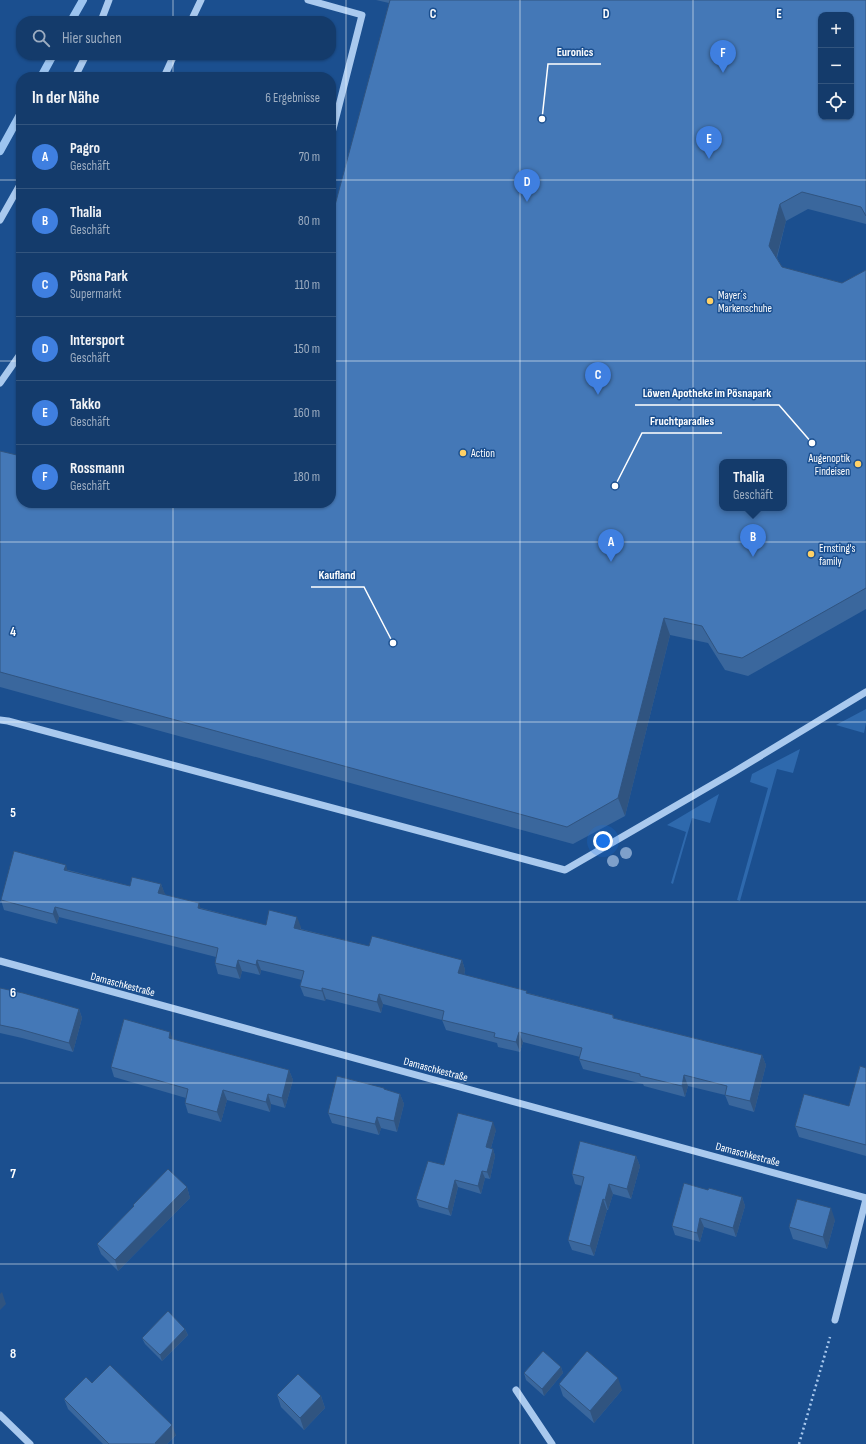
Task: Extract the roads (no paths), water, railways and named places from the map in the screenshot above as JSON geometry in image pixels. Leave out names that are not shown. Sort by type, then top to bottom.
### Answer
[{"type":"street","points":[[103,16],[109,0]]},
{"type":"street","points":[[193,16],[201,0]]},
{"type":"street","points":[[308,0],[362,15],[336,117]]},
{"type":"street","points":[[78,72],[84,60]]},
{"type":"street","points":[[166,72],[172,60]]},
{"type":"street","points":[[0,220],[16,192]]},
{"type":"street","points":[[0,384],[16,360]]},
{"type":"street","points":[[0,720],[565,870],[734,772],[866,692]]},
{"type":"street","name":"Damaschkestraße","points":[[0,961],[866,1199],[835,1320]]},
{"type":"street","points":[[516,1390],[552,1444]]},
{"type":"street","points":[[0,1414],[30,1444]]},
{"type":"waterway","points":[[74,16],[83,0]]},
{"type":"waterway","points":[[44,72],[50,60]]},
{"type":"waterway","points":[[0,151],[16,122]]},
{"type":"place","name":"Rossmann","points":[[723,73]]},
{"type":"place","name":"Euronics","points":[[542,119]]},
{"type":"place","name":"Takko","points":[[709,159]]},
{"type":"place","name":"Intersport","points":[[527,202]]},
{"type":"place","name":"Mayer´s Markenschuhe","points":[[710,301]]},
{"type":"place","name":"Pösna Park","points":[[598,395]]},
{"type":"place","name":"Löwen Apotheke im Pösnapark","points":[[812,443]]},
{"type":"place","name":"Action","points":[[463,453]]},
{"type":"place","name":"Augenoptik Findeisen","points":[[858,464]]},
{"type":"place","name":"Fruchtparadies","points":[[615,486]]},
{"type":"place","name":"Ernsting's family","points":[[811,554]]},
{"type":"place","name":"Thalia","points":[[753,557]]},
{"type":"place","name":"Pagro","points":[[611,562]]},
{"type":"place","name":"Kaufland","points":[[393,643]]}]
